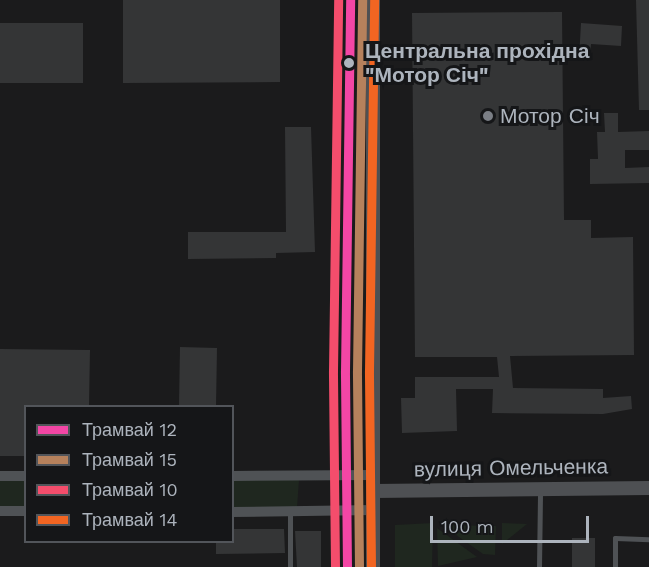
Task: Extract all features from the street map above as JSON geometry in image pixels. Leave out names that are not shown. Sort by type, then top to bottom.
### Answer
[{"type":"main road","points":[[373,0],[373,567]]},
{"type":"main road","name":"вулиця Омельченка","points":[[374,491],[649,488]]},
{"type":"street","points":[[234,476],[373,475]]},
{"type":"street","points":[[0,476],[24,476]]},
{"type":"street","points":[[234,512],[374,510]]},
{"type":"street","points":[[0,511],[24,511]]},
{"type":"lane","points":[[539,567],[540,489]]},
{"type":"lane","points":[[290,512],[290,567]]},
{"type":"lane","points":[[615,567],[615,538],[649,539]]},
{"type":"shaded area","points":[[0,480],[24,480],[24,507],[0,506]]},
{"type":"shaded area","points":[[234,480],[299,480],[297,508],[234,508]]},
{"type":"shaded area","points":[[433,523],[432,567],[395,567],[395,525]]},
{"type":"shaded area","points":[[502,523],[527,524],[502,544]]},
{"type":"shaded area","points":[[442,525],[496,526],[495,555],[483,554]]},
{"type":"shaded area","points":[[437,528],[477,557],[438,566]]},
{"type":"building","points":[[123,0],[280,0],[280,82],[123,83]]},
{"type":"building","points":[[636,0],[649,0],[649,110],[639,110]]},
{"type":"building","name":"Мотор Січ","points":[[562,12],[564,220],[591,220],[591,238],[633,237],[634,355],[510,356],[513,388],[603,389],[603,398],[631,396],[632,409],[603,414],[492,413],[493,389],[456,389],[457,431],[402,433],[401,398],[415,398],[415,377],[499,377],[497,357],[415,357],[412,13]]},
{"type":"building","points":[[0,23],[83,23],[83,83],[0,83]]},
{"type":"building","points":[[581,23],[622,26],[621,46],[591,44],[590,59],[579,59]]},
{"type":"building","points":[[604,113],[618,113],[618,132],[649,131],[649,150],[625,150],[625,168],[649,167],[649,183],[590,184],[590,159],[598,159],[597,132],[605,132]]},
{"type":"building","points":[[285,127],[311,127],[315,252],[276,253],[276,258],[188,259],[188,232],[286,232]]},
{"type":"building","points":[[180,347],[217,348],[216,405],[179,405]]},
{"type":"building","points":[[0,349],[90,350],[89,405],[24,405],[24,456],[0,456]]},
{"type":"building","points":[[234,529],[284,529],[285,553],[216,554],[216,543],[234,543]]},
{"type":"building","points":[[295,531],[321,531],[321,567],[297,567]]},
{"type":"building","points":[[572,538],[595,538],[595,567],[572,567]]},
{"type":"tram line","name":"10","points":[[335,567],[333,371],[338,0]]},
{"type":"tram line","name":"12","points":[[347,567],[345,371],[350,0]]},
{"type":"tram line","name":"15","points":[[359,567],[357,371],[362,0]]},
{"type":"tram line","name":"14","points":[[371,567],[369,371],[374,0]]},
{"type":"place","name":"Центральна прохідна \"Мотор Січ\"","points":[[349,63]]},
{"type":"place","name":"Мотор Січ","points":[[488,116]]}]
